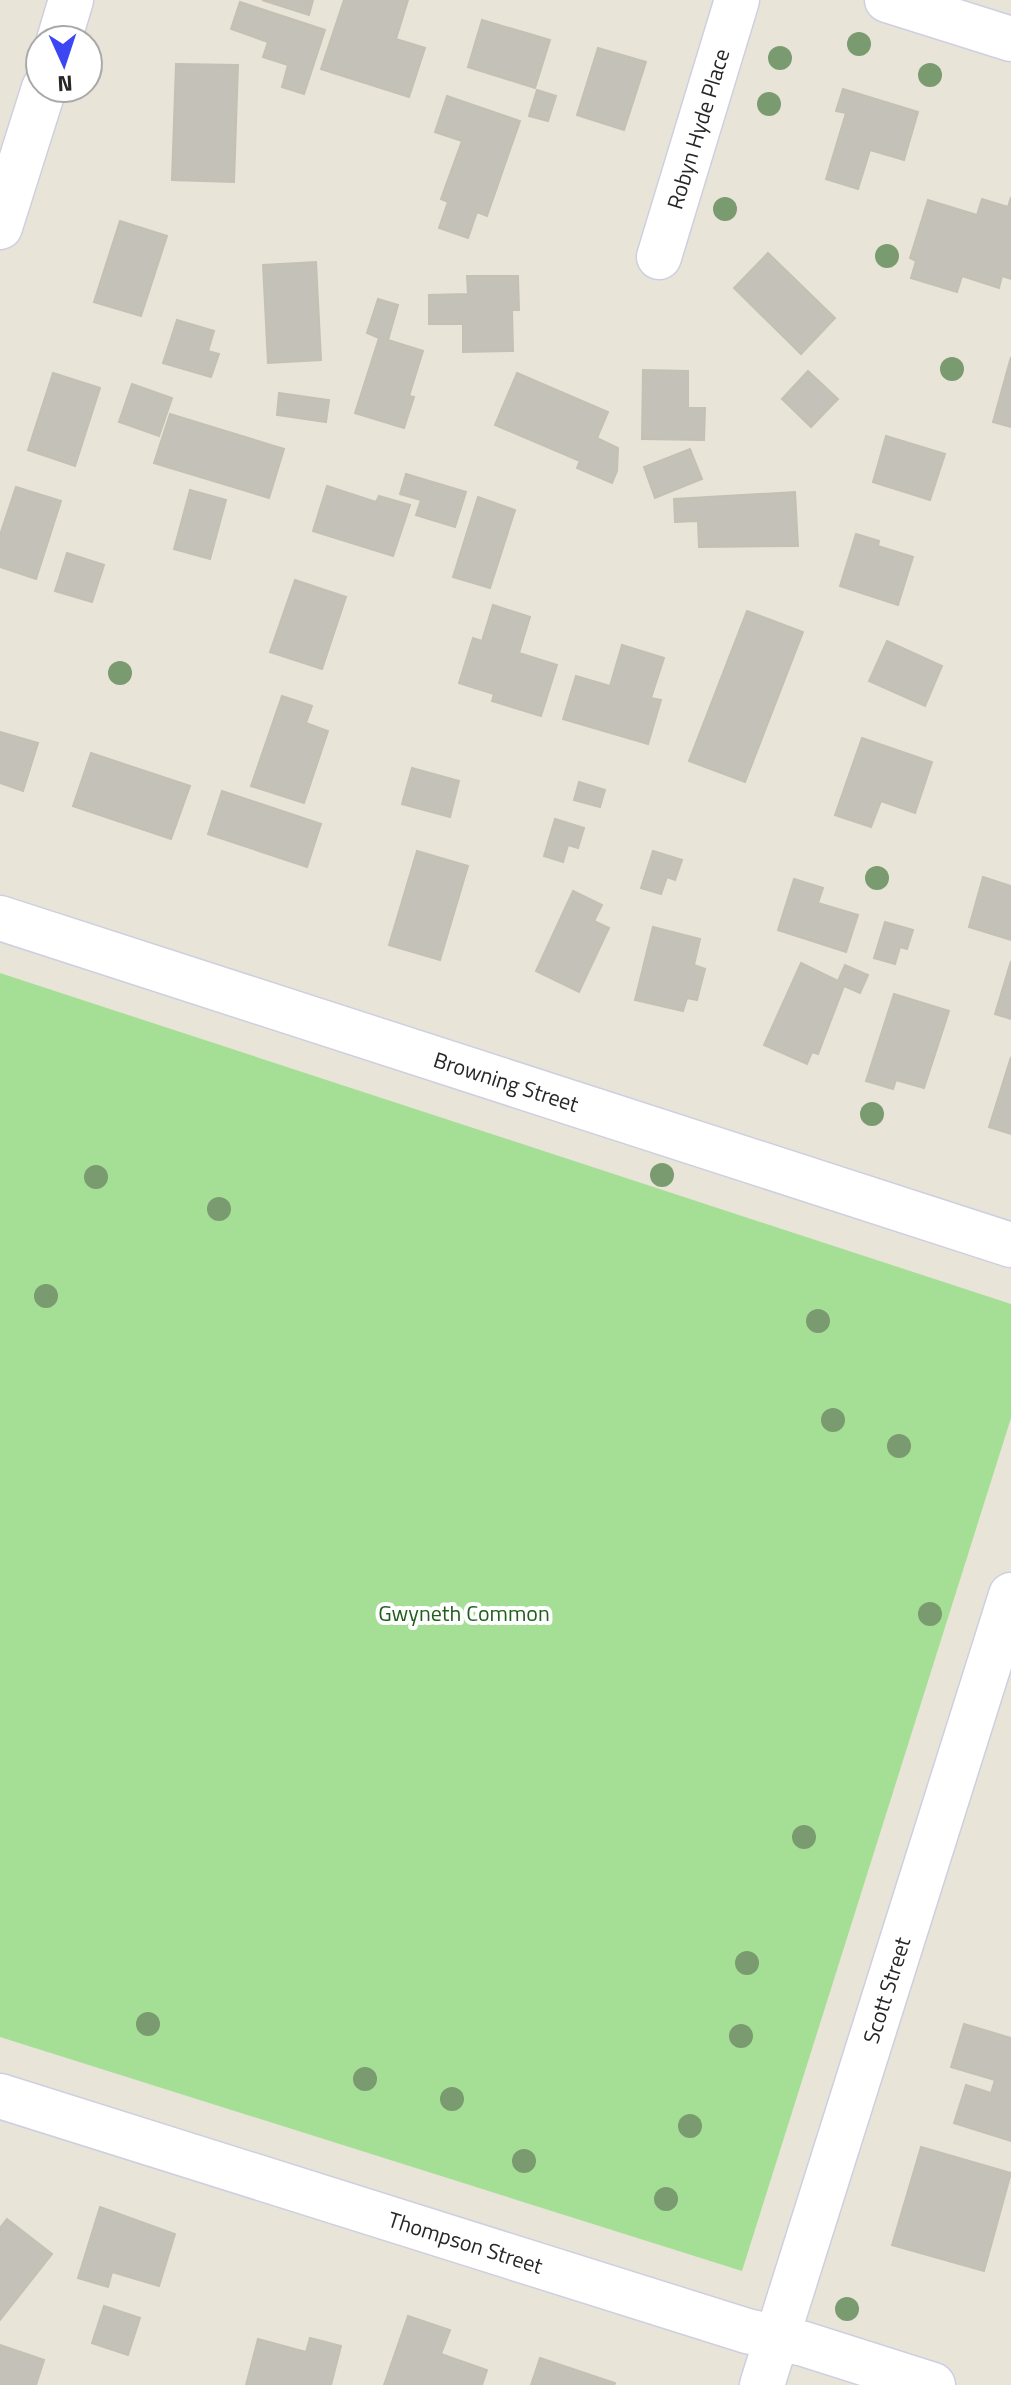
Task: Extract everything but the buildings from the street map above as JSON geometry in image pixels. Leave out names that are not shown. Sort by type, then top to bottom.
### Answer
[{"type":"street","points":[[64,24],[71,0]]},
{"type":"street","name":"Robyn Hyde Place","points":[[659,257],[737,0]]},
{"type":"street","points":[[887,0],[1011,39]]},
{"type":"street","points":[[0,227],[39,104]]},
{"type":"street","name":"Browning Street","points":[[0,918],[1011,1245]]},
{"type":"street","name":"Scott Street","points":[[762,2385],[1011,1595]]},
{"type":"street","name":"Thompson Street","points":[[0,2096],[747,2331],[777,2337],[933,2385]]},
{"type":"green space","name":"Gwyneth Common","points":[[0,973],[1011,1304],[1011,1418],[742,2271],[0,2037]]}]
